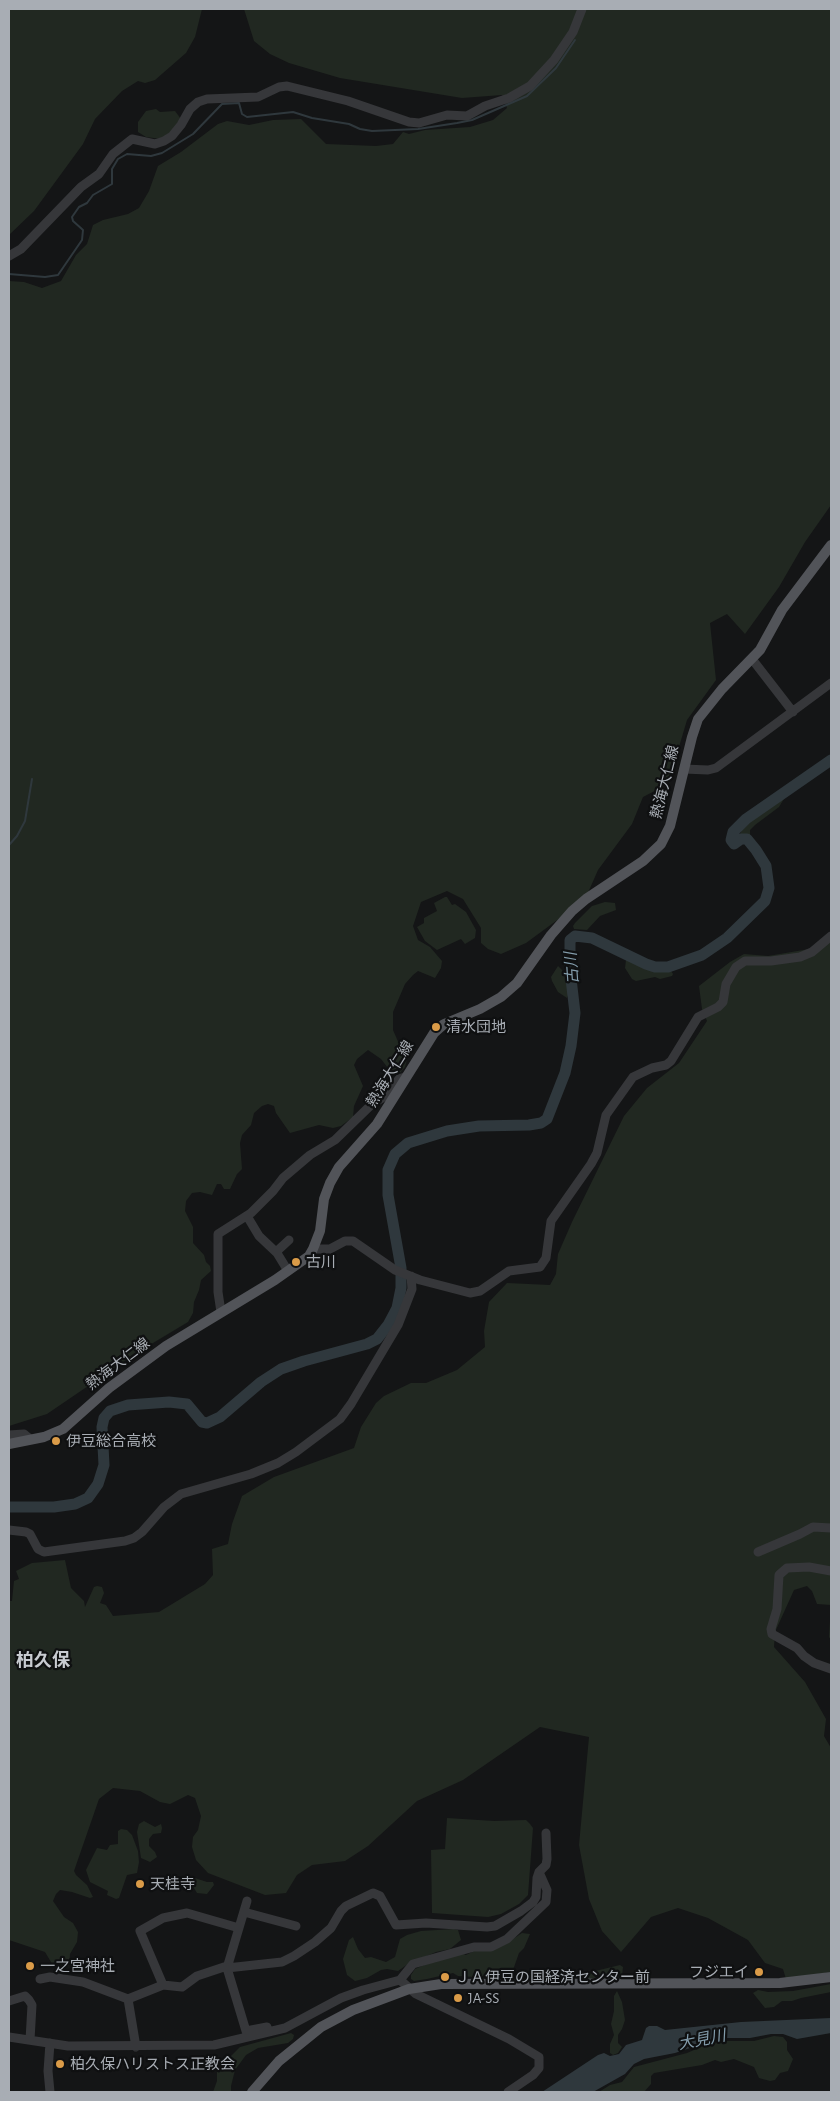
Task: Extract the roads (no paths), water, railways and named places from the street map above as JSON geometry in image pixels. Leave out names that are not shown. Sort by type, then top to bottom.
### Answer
[{"type":"main road","name":"熱海大仁線","points":[[9,1444],[44,1437],[63,1428],[81,1411],[139,1365],[301,1263],[314,1249],[320,1231],[324,1199],[330,1183],[339,1167],[377,1124],[430,1038],[444,1024],[480,1009],[501,997],[517,984],[551,935],[572,911],[586,899],[654,852],[665,837],[670,826],[698,719],[722,689],[752,659],[767,638],[782,610],[831,545]]},
{"type":"main road","points":[[252,2092],[279,2061],[321,2028],[352,2010],[409,1989],[441,1984],[780,1983],[831,1977]]},
{"type":"street","points":[[9,256],[21,249],[81,187],[99,174],[112,154],[132,139],[156,144],[164,141],[172,136],[181,126],[190,109],[198,102],[207,99],[258,97],[279,87],[287,86],[348,101],[410,122],[419,123],[447,116],[467,116],[485,106],[509,98],[530,86],[559,53],[577,23],[582,9]]},
{"type":"street","points":[[752,659],[793,712]]},
{"type":"street","points":[[684,769],[708,770],[716,768],[831,684]]},
{"type":"street","points":[[314,1249],[336,1247],[345,1242],[353,1241],[395,1270],[470,1293],[480,1291],[509,1271],[530,1270],[542,1265],[546,1258],[552,1221],[591,1164],[597,1153],[606,1115],[633,1077],[652,1068],[666,1065],[671,1061],[698,1017],[718,1007],[723,1002],[726,984],[736,966],[745,960],[770,961],[800,957],[812,952],[831,936]]},
{"type":"street","points":[[221,1312],[218,1297],[217,1237],[221,1232],[247,1216],[269,1196],[283,1178],[310,1155],[336,1140],[371,1105],[387,1095],[399,1079],[405,1077]]},
{"type":"street","points":[[247,1216],[259,1236],[276,1252],[288,1271]]},
{"type":"street","points":[[276,1252],[289,1240]]},
{"type":"street","points":[[9,1530],[30,1534],[38,1549],[44,1552],[125,1541],[134,1538],[142,1532],[164,1506],[181,1494],[251,1474],[296,1452],[340,1419],[351,1404],[398,1325],[412,1289],[411,1276]]},
{"type":"street","points":[[9,1435],[24,1434],[30,1439]]},
{"type":"street","points":[[758,1552],[813,1527],[831,1528]]},
{"type":"street","points":[[831,1571],[809,1567],[787,1568],[780,1575],[777,1609],[771,1629],[772,1634],[797,1648],[814,1664],[831,1669]]},
{"type":"street","points":[[40,1979],[50,1977],[83,1982],[128,1998],[163,1985],[182,1987],[197,1976],[227,1967],[282,1962],[315,1942],[331,1928],[346,1906],[374,1893],[380,1896],[396,1925],[426,1923],[495,1926],[521,1911],[533,1902],[536,1897],[536,1884],[539,1872],[546,1866],[546,1833]]},
{"type":"street","points":[[9,2037],[71,2046],[214,2046],[285,2028],[341,1998],[400,1980],[412,1964],[474,1947],[491,1947],[507,1939],[546,1902],[548,1890],[539,1872]]},
{"type":"street","points":[[247,1901],[227,1967],[246,2031],[283,2024],[285,2028]]},
{"type":"street","points":[[244,1912],[296,1926]]},
{"type":"street","points":[[163,1985],[140,1931],[163,1918],[188,1913],[239,1928]]},
{"type":"street","points":[[400,1980],[409,1989],[429,2001],[509,2039],[539,2057],[539,2068],[533,2075],[508,2092]]},
{"type":"street","points":[[9,2001],[25,1996],[32,2005],[30,2040]]},
{"type":"street","points":[[128,1998],[136,2047]]},
{"type":"street","points":[[50,2043],[48,2071],[50,2092]]},
{"type":"water","name":"大見川","points":[[831,2018],[831,2033],[797,2039],[783,2034],[750,2038],[720,2038],[675,2053],[644,2059],[634,2064],[625,2074],[593,2092],[542,2092],[598,2055],[604,2053],[610,2056],[619,2054],[626,2045],[642,2040],[646,2028],[649,2026],[657,2026],[665,2030],[741,2022]]},
{"type":"waterway","points":[[9,274],[45,277],[58,275],[82,240],[83,230],[73,221],[72,217],[79,207],[87,203],[93,195],[112,184],[112,169],[118,159],[127,154],[151,156],[162,153],[193,134],[222,104],[239,103],[242,114],[247,117],[293,112],[372,131],[418,129],[457,123],[472,120],[527,96],[556,68],[575,40]]},
{"type":"waterway","name":"古川","points":[[9,1507],[54,1507],[75,1504],[88,1498],[98,1484],[104,1465],[102,1427],[104,1418],[110,1411],[128,1405],[169,1402],[187,1404],[202,1422],[207,1423],[220,1417],[261,1382],[281,1369],[367,1344],[377,1339],[388,1325],[397,1308],[401,1288],[401,1268],[388,1195],[388,1170],[395,1154],[408,1143],[447,1131],[479,1126],[529,1125],[541,1123],[547,1119],[565,1073],[571,1046],[575,1013],[570,970],[570,940],[575,936],[592,938],[646,964],[655,967],[668,967],[702,955],[727,938],[765,901],[769,888],[766,866],[756,850],[747,839],[741,839],[734,844],[731,840],[733,832],[746,819],[831,760]]},
{"type":"waterway","points":[[9,845],[17,836],[25,821],[32,779]]},
{"type":"place","name":"清水団地","points":[[436,1027]]},
{"type":"place","name":"古川","points":[[296,1262]]},
{"type":"place","name":"伊豆総合高校","points":[[56,1441]]},
{"type":"place","name":"天桂寺","points":[[140,1884]]},
{"type":"place","name":"一之宮神社","points":[[30,1966]]},
{"type":"place","name":"フジエイ","points":[[759,1972]]},
{"type":"place","name":"ＪＡ伊豆の国経済センター前","points":[[445,1977]]},
{"type":"place","name":"JA-SS","points":[[458,1998]]},
{"type":"place","name":"柏久保ハリストス正教会","points":[[60,2064]]},
{"type":"district","name":"柏久保","points":[[43,1661]]}]
